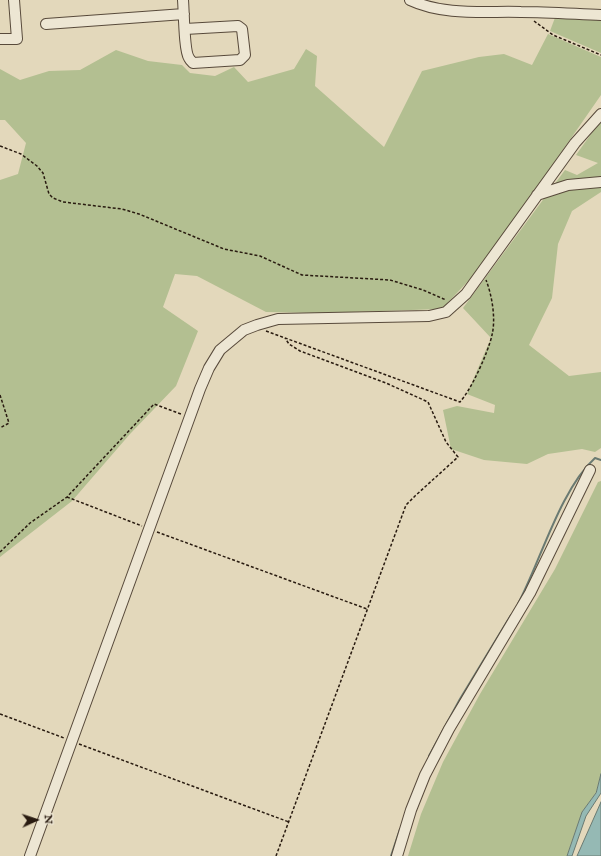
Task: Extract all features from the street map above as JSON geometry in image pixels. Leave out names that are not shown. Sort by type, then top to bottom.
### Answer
[{"type":"street","points":[[0,39],[17,39],[14,0]]},
{"type":"street","points":[[183,0],[185,29],[188,58],[193,63],[240,60],[245,55],[242,29],[238,26],[185,29]]},
{"type":"street","points":[[410,0],[420,5],[464,11],[601,15]]},
{"type":"street","points":[[46,24],[184,14]]},
{"type":"street","points":[[30,856],[209,368],[220,350],[244,330],[278,319],[429,316],[446,312],[466,294],[575,143],[601,114]]},
{"type":"street","points":[[537,195],[568,185],[601,182]]},
{"type":"street","points":[[397,856],[411,810],[425,775],[449,729],[530,593],[590,470]]},
{"type":"path","points":[[524,12],[541,28],[553,35],[601,55]]},
{"type":"path","points":[[0,146],[21,154],[38,166],[43,173],[49,194],[53,198],[63,202],[122,209],[140,214],[224,249],[260,256],[302,275],[390,280],[423,290],[455,305]]},
{"type":"path","points":[[257,325],[263,330],[460,402],[479,370],[492,335],[493,321],[489,288],[483,272]]},
{"type":"path","points":[[276,856],[406,505],[458,457],[446,442],[428,402],[386,383],[300,351],[289,344],[285,338]]},
{"type":"path","points":[[0,395],[9,423],[0,428]]},
{"type":"path","points":[[0,552],[30,523],[67,498],[154,404],[191,417]]},
{"type":"path","points":[[67,498],[368,610]]},
{"type":"path","points":[[0,714],[289,822]]},
{"type":"green space","points":[[556,15],[601,17],[601,53],[550,31]]},
{"type":"green space","points":[[548,34],[601,57],[601,95],[483,265],[442,309],[319,313],[266,312],[197,276],[175,274],[163,307],[198,331],[176,386],[130,434],[72,501],[0,557],[0,180],[18,174],[26,143],[5,120],[0,120],[0,69],[20,80],[49,71],[80,70],[116,50],[148,61],[182,65],[190,73],[215,76],[234,67],[248,82],[294,69],[306,49],[317,56],[315,86],[384,147],[422,71],[479,57],[504,54],[532,65]]},
{"type":"green space","points":[[601,120],[601,192],[572,211],[558,244],[552,298],[529,345],[569,376],[601,372],[601,448],[595,452],[582,449],[548,454],[527,464],[484,460],[451,449],[443,410],[457,406],[494,413],[495,405],[467,394],[491,338],[463,308],[565,170],[577,175],[598,163],[576,155]]},
{"type":"green space","points":[[601,481],[601,774],[596,793],[582,812],[567,856],[408,856],[421,814],[443,762],[480,694],[555,569],[598,482]]},
{"type":"water","points":[[601,774],[601,793],[586,816],[572,856],[567,856],[582,812],[596,793]]},
{"type":"water","points":[[601,802],[601,856],[577,856],[598,809]]},
{"type":"waterway","points":[[518,604],[552,526],[571,488],[595,458],[601,460]]},
{"type":"waterway","points":[[429,756],[460,699],[511,615]]},
{"type":"waterway","points":[[391,856],[400,829]]}]
